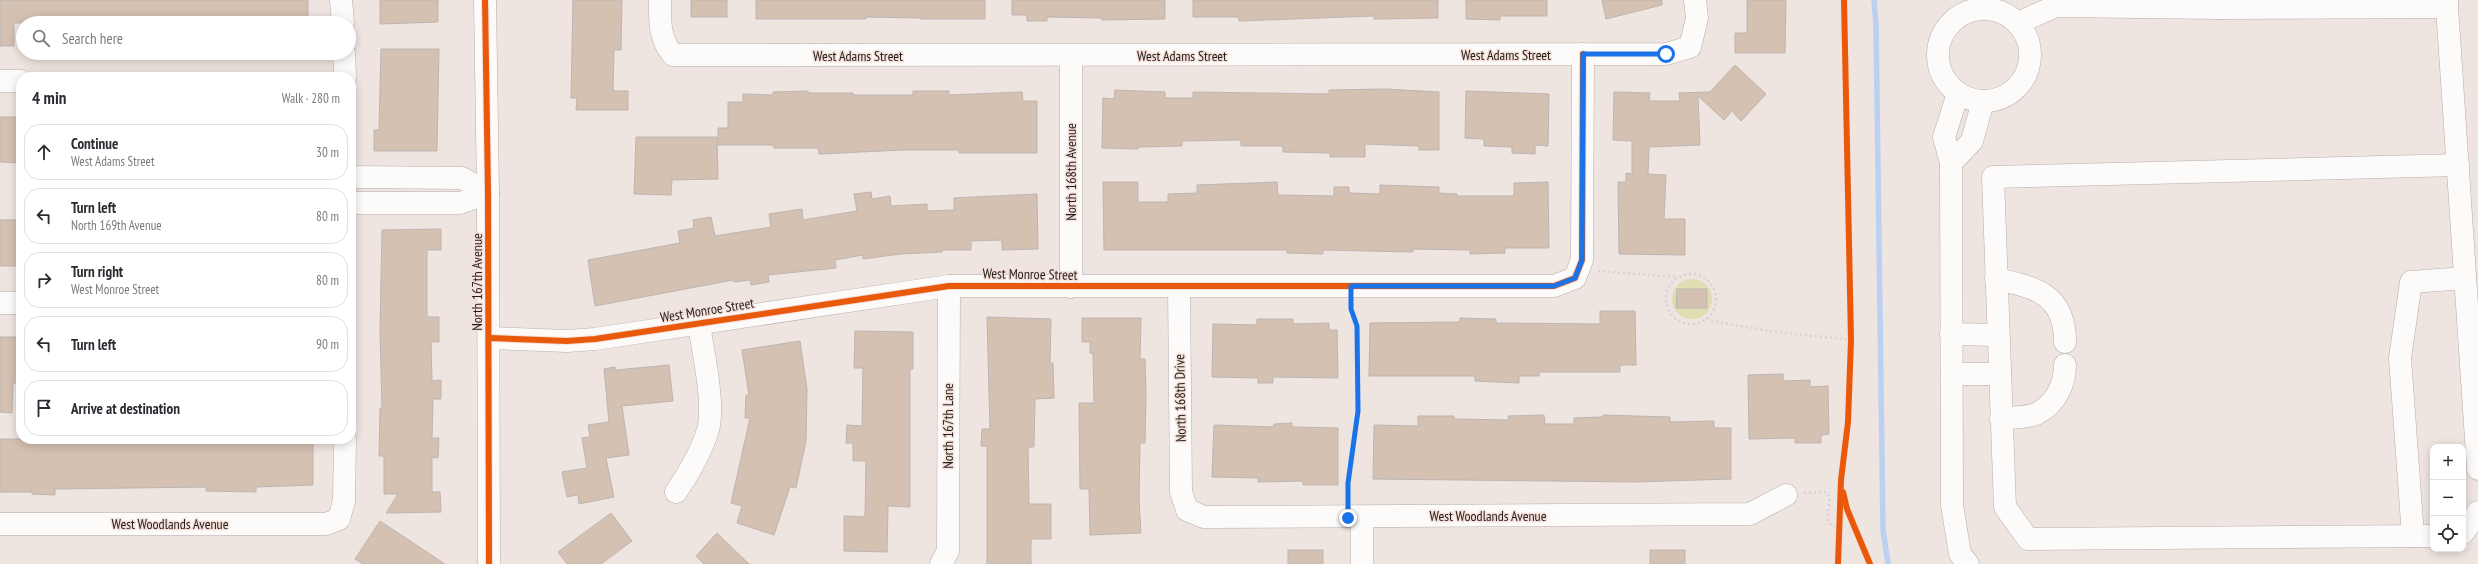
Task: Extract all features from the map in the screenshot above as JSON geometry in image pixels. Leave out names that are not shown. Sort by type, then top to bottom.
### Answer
[{"type":"street","points":[[341,0],[342,16]]},
{"type":"street","name":"North 167th Avenue","points":[[485,0],[489,338],[488,564]]},
{"type":"street","name":"West Adams Street","points":[[660,0],[661,32],[665,46],[673,56],[1666,54],[1690,47],[1697,18],[1695,0]]},
{"type":"street","points":[[2018,23],[2056,6],[2447,3],[2478,469]]},
{"type":"street","points":[[1983,9],[2006,14],[2018,23],[2027,36],[2031,51],[2029,66],[2023,80],[2012,92],[1998,99],[1983,101],[1970,99],[1958,93],[1944,75],[1938,53],[1941,38],[1949,25],[1961,15],[1983,9]]},
{"type":"street","points":[[1577,272],[1582,260],[1583,54]]},
{"type":"street","name":"North 168th Avenue","points":[[1071,56],[1071,287]]},
{"type":"street","points":[[344,60],[344,72]]},
{"type":"street","points":[[0,81],[16,81]]},
{"type":"street","points":[[1958,93],[1944,137],[1951,163],[1952,505],[1960,561]]},
{"type":"street","points":[[1951,163],[1972,141],[1983,101]]},
{"type":"street","points":[[2458,165],[1993,177],[2004,507],[2028,539],[2423,536],[2400,358],[2411,282],[2465,278]]},
{"type":"street","points":[[356,177],[462,178],[488,194]]},
{"type":"street","points":[[356,203],[460,203],[488,194]]},
{"type":"street","name":"West Monroe Street","points":[[489,338],[566,341],[699,324],[921,288],[949,286],[1554,286],[1577,272]]},
{"type":"street","points":[[1996,279],[2030,286],[2044,293],[2058,308],[2065,332],[2065,342]]},
{"type":"street","name":"North 167th Lane","points":[[941,564],[948,552],[949,286]]},
{"type":"street","name":"North 168th Drive","points":[[1179,286],[1182,492],[1186,510]]},
{"type":"street","points":[[0,303],[16,303]]},
{"type":"street","points":[[676,492],[694,466],[708,429],[709,395],[699,324]]},
{"type":"street","points":[[1951,334],[1998,334]]},
{"type":"street","points":[[2001,419],[2035,414],[2050,405],[2060,389],[2065,375],[2065,365]]},
{"type":"street","points":[[1952,374],[2000,374]]},
{"type":"street","name":"West Woodlands Avenue","points":[[0,524],[326,524],[339,519],[344,501],[345,444]]},
{"type":"street","name":"West Woodlands Avenue","points":[[1186,510],[1204,517],[1750,514],[1786,495]]},
{"type":"street","points":[[2466,529],[2478,512]]},
{"type":"street","points":[[1355,517],[1362,564]]},
{"type":"path","points":[[1577,272],[1601,272],[1679,278],[1695,274],[1703,277],[1714,289],[1716,305],[1707,318],[1692,324],[1676,319],[1671,313],[1667,306],[1668,290],[1679,278]]},
{"type":"path","points":[[1351,286],[1351,309],[1357,326],[1358,411],[1348,483],[1355,517]]},
{"type":"path","points":[[1707,318],[1711,321],[1776,332],[1851,340]]},
{"type":"path","points":[[1850,332],[1851,347]]},
{"type":"path","points":[[1786,495],[1826,492],[1829,500],[1827,519],[1830,525],[1838,529]]},
{"type":"path","points":[[1838,536],[1839,522]]},
{"type":"green space","points":[[1696,279],[1703,282],[1709,288],[1712,299],[1711,307],[1703,316],[1696,319],[1688,319],[1681,316],[1673,307],[1672,295],[1675,288],[1684,280]]},
{"type":"building","points":[[0,0],[308,0],[308,16],[16,16],[16,23],[14,23],[14,46],[0,46]]},
{"type":"building","points":[[380,0],[438,0],[438,22],[380,24]]},
{"type":"building","points":[[573,0],[622,0],[621,50],[614,50],[613,91],[628,91],[628,110],[576,110],[577,98],[571,98]]},
{"type":"building","points":[[691,0],[727,0],[727,17],[691,17]]},
{"type":"building","points":[[756,0],[985,0],[985,19],[866,17],[866,19],[756,19]]},
{"type":"building","points":[[1012,0],[1165,0],[1165,19],[1102,20],[1102,18],[1047,17],[1047,21],[1027,21],[1027,15],[1012,15]]},
{"type":"building","points":[[1193,0],[1438,0],[1438,18],[1374,19],[1374,16],[1239,21],[1239,17],[1193,17]]},
{"type":"building","points":[[1466,0],[1547,0],[1547,16],[1500,16],[1500,20],[1466,19]]},
{"type":"building","points":[[1602,0],[1662,0],[1662,5],[1606,19]]},
{"type":"building","points":[[1747,0],[1786,0],[1785,53],[1735,53],[1735,33],[1747,33]]},
{"type":"building","points":[[381,49],[439,49],[437,151],[374,151],[374,130],[379,130]]},
{"type":"building","points":[[1735,65],[1766,94],[1741,121],[1732,111],[1724,120],[1698,96],[1700,145],[1649,147],[1648,174],[1666,175],[1664,219],[1685,219],[1685,255],[1619,254],[1618,182],[1626,182],[1626,173],[1632,174],[1632,141],[1613,140],[1614,92],[1650,93],[1649,101],[1680,101],[1679,93],[1710,92]]},
{"type":"building","points":[[1386,89],[1439,92],[1439,150],[1419,150],[1419,146],[1365,144],[1365,157],[1330,157],[1330,153],[1283,152],[1283,146],[1241,146],[1241,140],[1182,141],[1182,146],[1138,147],[1138,149],[1102,148],[1103,98],[1114,99],[1115,90],[1165,92],[1165,98],[1193,98],[1193,92],[1329,94],[1329,90]]},
{"type":"building","points":[[808,91],[808,93],[853,93],[853,95],[913,95],[913,91],[949,91],[949,95],[1022,92],[1023,101],[1037,101],[1037,153],[959,153],[959,150],[903,150],[819,154],[818,148],[774,148],[773,145],[718,145],[718,128],[728,128],[728,102],[743,102],[743,94],[773,95],[773,92]]},
{"type":"building","points":[[1466,91],[1549,94],[1548,146],[1535,145],[1535,154],[1512,153],[1512,147],[1484,146],[1484,139],[1465,138]]},
{"type":"building","points":[[0,117],[16,117],[16,163],[0,162]]},
{"type":"building","points":[[636,137],[717,137],[718,179],[672,180],[671,195],[634,194]]},
{"type":"building","points":[[1103,182],[1138,182],[1138,202],[1168,202],[1168,194],[1197,193],[1197,185],[1277,182],[1278,195],[1334,196],[1334,187],[1349,187],[1349,193],[1380,194],[1380,185],[1439,187],[1439,193],[1457,194],[1457,196],[1514,196],[1514,183],[1548,182],[1549,248],[1505,248],[1505,253],[1470,254],[1470,250],[1413,249],[1413,252],[1323,250],[1323,254],[1287,253],[1287,250],[1104,250]]},
{"type":"building","points":[[871,192],[872,199],[890,196],[891,206],[927,204],[927,211],[954,210],[954,198],[1037,194],[1038,249],[1002,250],[1002,240],[971,241],[971,250],[942,250],[942,252],[900,254],[863,259],[863,255],[835,260],[836,268],[768,275],[769,282],[751,285],[750,280],[734,282],[733,280],[595,306],[588,260],[680,243],[678,231],[694,228],[693,220],[711,217],[715,236],[771,227],[769,214],[802,209],[803,220],[857,211],[854,194]]},
{"type":"building","points":[[0,220],[16,220],[16,266],[0,266]]},
{"type":"building","points":[[441,229],[441,250],[427,250],[427,317],[439,317],[439,342],[431,342],[432,381],[441,380],[441,399],[433,399],[432,438],[439,438],[438,458],[432,457],[432,492],[440,492],[441,512],[386,513],[398,494],[384,494],[384,456],[379,456],[380,408],[382,408],[380,332],[382,230]]},
{"type":"building","points":[[1677,289],[1707,289],[1707,308],[1676,308]]},
{"type":"building","points":[[1600,311],[1635,311],[1636,365],[1620,365],[1620,372],[1539,372],[1539,376],[1519,376],[1519,383],[1475,381],[1475,376],[1369,376],[1370,323],[1460,322],[1460,318],[1496,319],[1496,323],[1600,324]]},
{"type":"building","points":[[987,317],[1051,319],[1050,363],[1053,363],[1054,398],[1035,399],[1034,447],[1028,447],[1029,504],[1051,504],[1051,539],[1031,539],[1031,564],[987,564],[987,446],[981,446],[982,429],[990,429]]},
{"type":"building","points":[[1082,318],[1141,318],[1140,359],[1145,359],[1146,394],[1145,443],[1140,443],[1139,499],[1141,533],[1090,535],[1089,489],[1080,489],[1079,403],[1094,403],[1093,353],[1090,353],[1090,342],[1082,342]]},
{"type":"building","points":[[1257,319],[1293,319],[1293,324],[1329,323],[1329,330],[1337,330],[1338,378],[1273,377],[1273,383],[1258,383],[1258,378],[1212,377],[1213,324],[1257,325]]},
{"type":"building","points":[[855,331],[913,332],[913,369],[910,369],[910,507],[888,506],[887,552],[844,551],[844,516],[865,517],[866,461],[853,461],[853,443],[846,443],[847,425],[862,426],[863,368],[854,368]]},
{"type":"building","points":[[0,337],[16,337],[16,383],[13,383],[12,413],[0,412]]},
{"type":"building","points":[[800,341],[807,389],[806,441],[796,488],[790,487],[774,535],[737,523],[742,506],[731,503],[750,418],[745,418],[746,395],[749,395],[742,350]]},
{"type":"building","points":[[669,365],[673,401],[622,406],[629,455],[606,458],[614,497],[579,504],[578,495],[567,497],[562,472],[587,468],[582,438],[590,437],[588,425],[609,422],[604,369],[615,367],[616,370]]},
{"type":"building","points":[[1783,374],[1783,381],[1810,380],[1810,387],[1828,386],[1829,434],[1821,435],[1821,443],[1795,443],[1795,438],[1749,439],[1748,375]]},
{"type":"building","points":[[1544,415],[1545,424],[1574,424],[1574,418],[1603,417],[1603,415],[1670,417],[1670,422],[1714,421],[1714,428],[1731,428],[1731,479],[1635,482],[1373,479],[1374,425],[1418,426],[1418,416],[1454,416],[1454,419],[1509,420],[1508,416]]},
{"type":"building","points":[[1292,423],[1292,427],[1338,428],[1338,485],[1303,485],[1303,481],[1258,482],[1258,478],[1212,477],[1214,425],[1274,427],[1274,424]]},
{"type":"building","points":[[0,439],[16,439],[16,444],[313,444],[313,485],[256,487],[256,492],[206,491],[206,487],[55,489],[55,495],[32,494],[32,492],[0,492]]},
{"type":"building","points":[[611,513],[632,541],[601,564],[567,564],[558,552]]},
{"type":"building","points":[[380,521],[445,564],[363,564],[355,559]]},
{"type":"building","points":[[717,533],[749,564],[704,564],[696,556]]},
{"type":"building","points":[[1288,550],[1323,550],[1323,564],[1288,564]]},
{"type":"building","points":[[1650,550],[1685,550],[1685,564],[1650,564]]},
{"type":"waterway","points":[[1874,0],[1876,25],[1883,530],[1888,564]]},
{"type":"cycle path","points":[[485,0],[488,193],[489,564]]},
{"type":"cycle path","points":[[1838,564],[1841,480],[1848,422],[1851,340],[1844,0]]},
{"type":"cycle path","points":[[489,338],[567,341],[595,339],[949,286],[1554,286],[1575,278],[1582,260],[1583,54]]},
{"type":"cycle path","points":[[1843,492],[1847,509],[1870,564]]},
{"type":"route","points":[[1348,518],[1348,483],[1357,431],[1358,411],[1357,326],[1351,309],[1351,286],[1554,286],[1575,278],[1582,260],[1583,54],[1666,54]]}]
